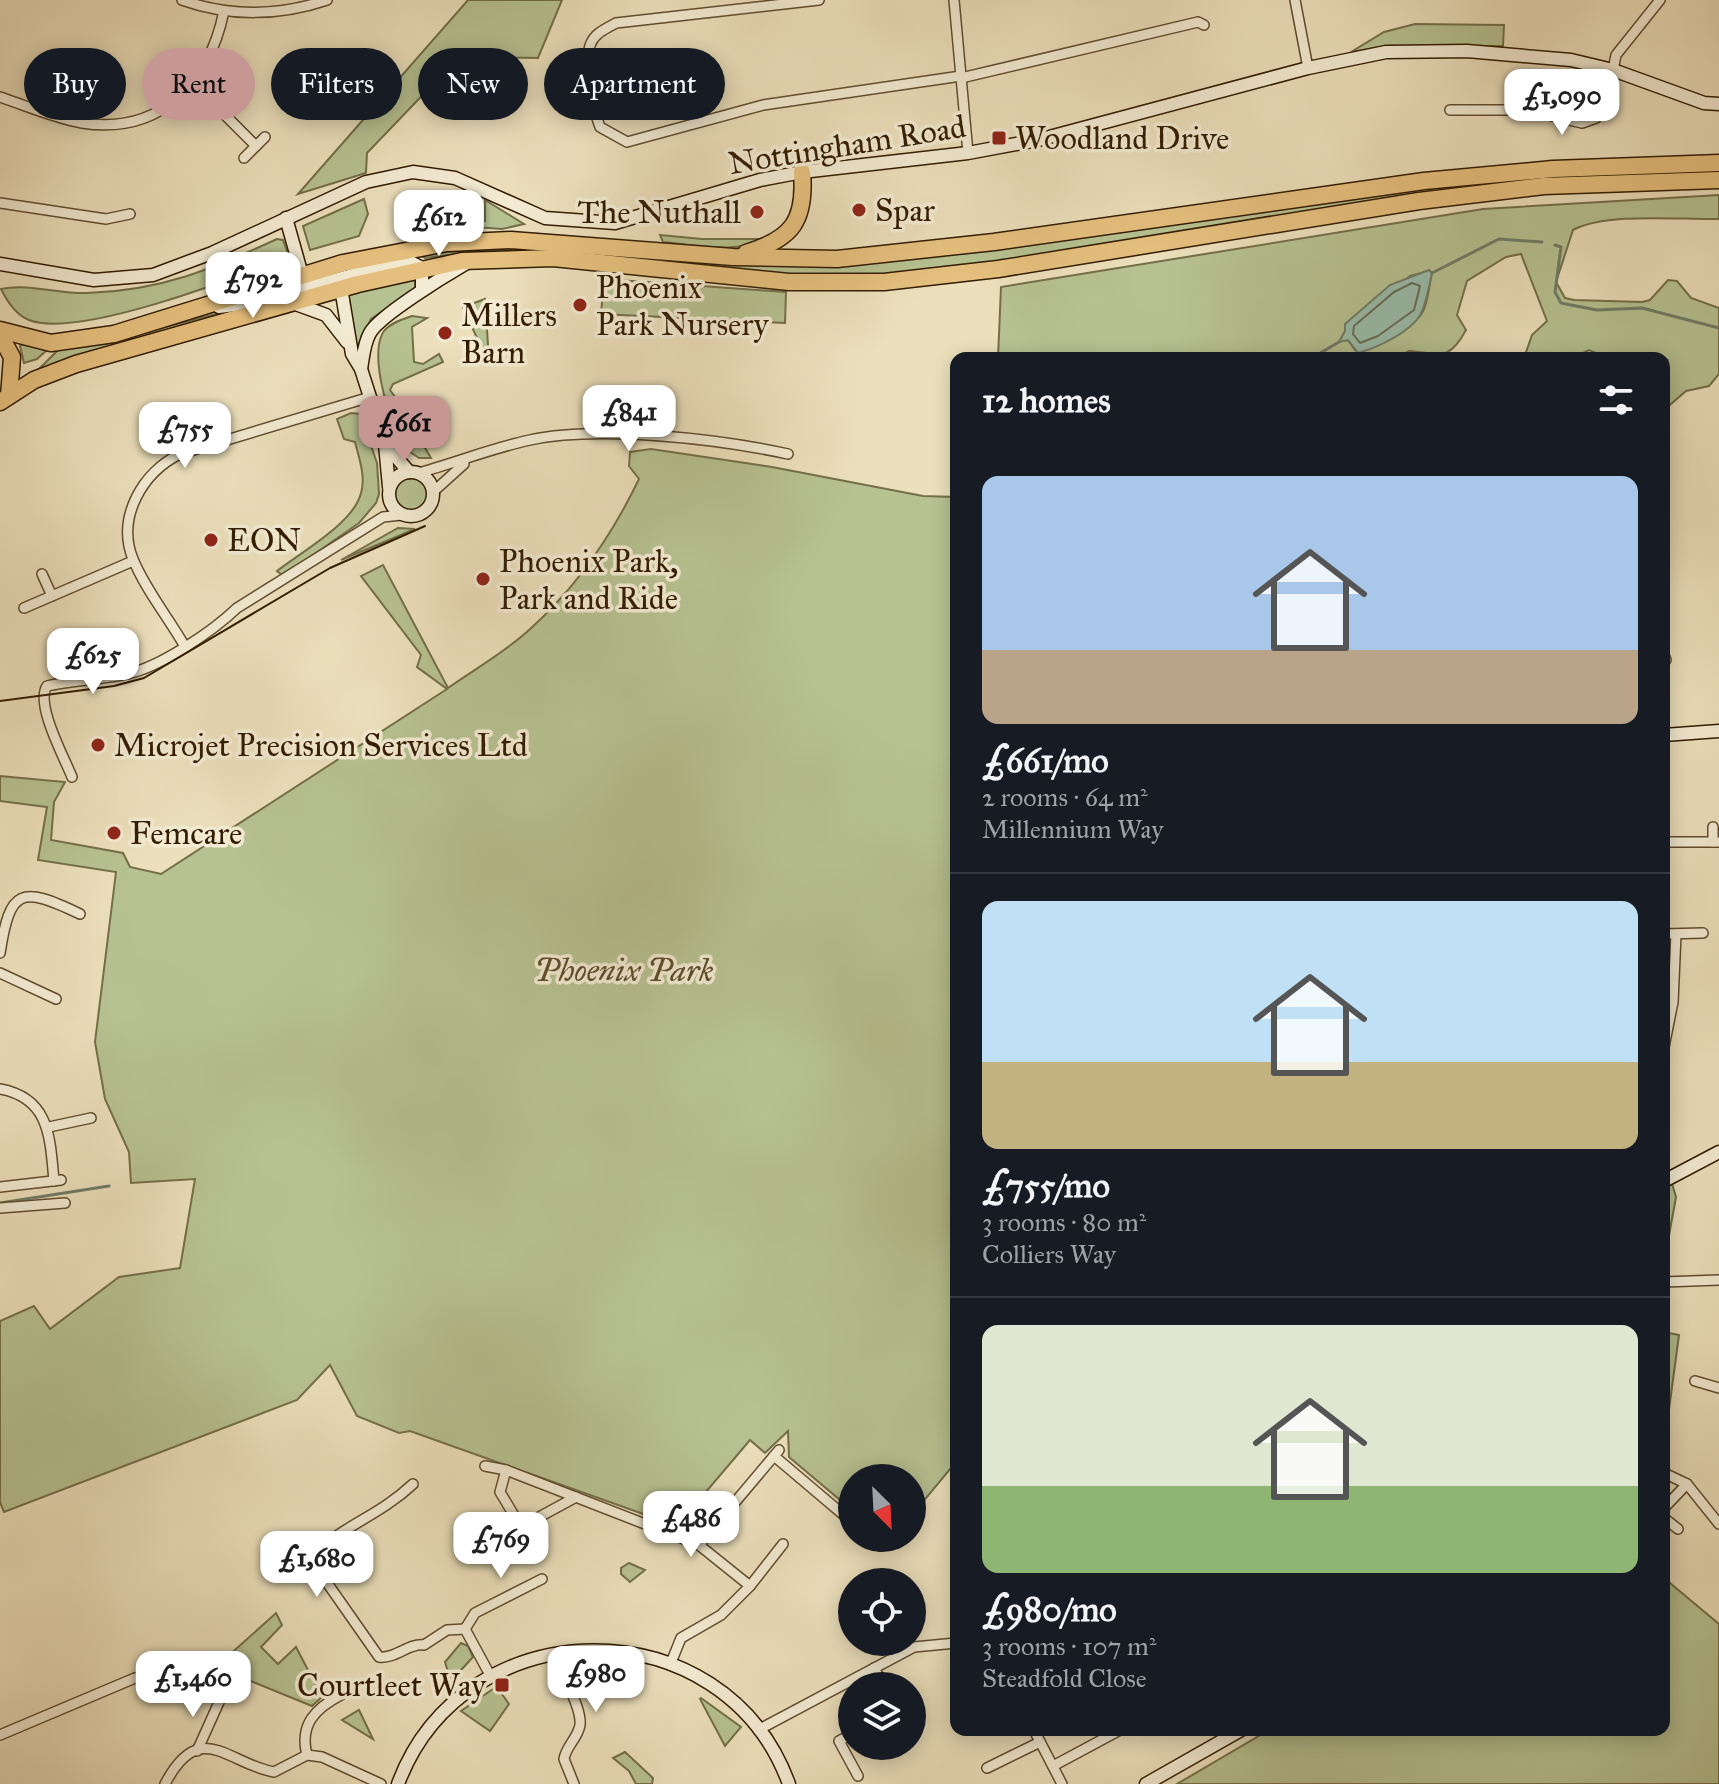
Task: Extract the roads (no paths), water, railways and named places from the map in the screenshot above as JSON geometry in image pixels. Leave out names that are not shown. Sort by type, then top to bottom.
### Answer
[{"type":"highway","points":[[4,399],[34,380],[76,364],[301,291],[411,248],[511,240],[733,257],[804,259],[907,253],[1424,181],[1553,169],[1719,163]]},
{"type":"highway","points":[[733,257],[771,244],[791,230],[802,209],[802,172]]},
{"type":"highway","points":[[0,332],[35,342],[81,340],[193,311],[301,291],[341,276],[473,260],[553,258],[789,282],[884,282],[998,269],[1419,201],[1544,186],[1719,180]]},
{"type":"highway","points":[[791,230],[793,244],[804,259]]},
{"type":"highway","points":[[0,332],[12,357],[4,399]]},
{"type":"street","points":[[182,0],[224,11],[267,12],[327,0]]},
{"type":"street","points":[[819,0],[616,23],[607,28],[591,44],[588,57],[600,127],[627,142],[763,105],[961,77],[1198,22],[1204,25]]},
{"type":"street","points":[[954,0],[968,153]]},
{"type":"street","points":[[1295,0],[1308,68]]},
{"type":"street","points":[[1450,110],[1527,110],[1582,123],[1596,118],[1606,105],[1613,70],[1623,43],[1660,0]]},
{"type":"street","points":[[215,48],[224,11]]},
{"type":"street","name":"Nottingham Road","points":[[0,264],[94,280],[153,275],[212,253],[366,182],[413,172],[455,178],[545,218],[593,224],[640,218],[700,197],[802,172],[968,153],[1073,132],[1308,68],[1386,52],[1437,51],[1571,60],[1613,70],[1704,103],[1719,104]]},
{"type":"street","points":[[0,97],[72,121],[102,125],[142,116]]},
{"type":"street","points":[[230,120],[256,146]]},
{"type":"street","points":[[244,158],[265,137]]},
{"type":"street","points":[[0,203],[106,219],[130,214]]},
{"type":"street","points":[[286,218],[301,291],[326,315],[349,344],[361,369],[385,444],[390,503],[401,515]]},
{"type":"street","points":[[361,369],[368,337],[374,326],[414,298],[422,288],[473,260]]},
{"type":"street","points":[[422,268],[422,288]]},
{"type":"street","points":[[341,276],[349,344]]},
{"type":"street","points":[[184,645],[133,561],[128,537],[133,505],[152,473],[167,461],[370,397]]},
{"type":"street","points":[[389,487],[397,476],[470,460],[530,440],[568,436],[717,441],[788,454]]},
{"type":"street","points":[[385,444],[414,473],[428,480],[433,492]]},
{"type":"street","points":[[72,777],[45,711],[44,689],[52,685],[129,674],[217,625],[222,626],[237,608],[383,517],[414,517],[426,511],[433,492],[470,460]]},
{"type":"street","points":[[24,608],[133,561]]},
{"type":"street","points":[[42,574],[52,596]]},
{"type":"street","points":[[1670,735],[1719,731]]},
{"type":"street","points":[[1670,842],[1716,842],[1713,827]]},
{"type":"street","points":[[0,953],[6,914],[11,904],[26,897],[47,899],[80,914]]},
{"type":"street","points":[[1670,934],[1703,933]]},
{"type":"street","points":[[1670,1017],[1676,934]]},
{"type":"street","points":[[0,973],[56,999]]},
{"type":"street","points":[[0,1089],[15,1091],[42,1111],[49,1127],[58,1180],[0,1187]]},
{"type":"street","points":[[49,1127],[85,1119],[81,1131]]},
{"type":"street","points":[[1670,1178],[1719,1152]]},
{"type":"street","points":[[0,1208],[65,1203]]},
{"type":"street","points":[[1670,1281],[1718,1277]]},
{"type":"street","points":[[1695,1381],[1719,1388]]},
{"type":"street","points":[[699,1545],[776,1453],[838,1509]]},
{"type":"street","points":[[485,1466],[506,1470],[699,1545],[750,1586]]},
{"type":"street","points":[[506,1470],[500,1492],[515,1517],[530,1522],[576,1497]]},
{"type":"street","points":[[1670,1476],[1687,1484],[1719,1524]]},
{"type":"street","points":[[413,1484],[387,1508],[332,1538],[316,1551],[316,1567],[379,1657],[397,1655],[416,1644],[424,1645],[447,1630],[465,1629]]},
{"type":"street","points":[[1670,1502],[1687,1484]]},
{"type":"street","points":[[1670,1523],[1678,1529]]},
{"type":"street","points":[[670,1665],[681,1638],[721,1615],[750,1586],[783,1544]]},
{"type":"street","points":[[465,1629],[475,1613],[542,1579]]},
{"type":"street","points":[[465,1629],[490,1675]]},
{"type":"street","points":[[758,1730],[914,1647],[950,1644]]},
{"type":"street","points":[[398,1784],[427,1729],[448,1706],[490,1675],[515,1663],[556,1653],[616,1650],[670,1665],[710,1684],[739,1707],[758,1730],[780,1762],[789,1784]]},
{"type":"street","points":[[556,1653],[559,1671],[579,1714],[580,1727],[564,1759],[574,1784]]},
{"type":"street","points":[[0,1735],[135,1678],[176,1667]]},
{"type":"street","points":[[874,1668],[876,1672]]},
{"type":"street","points":[[307,1755],[307,1726],[315,1710],[341,1695]]},
{"type":"street","points":[[197,1751],[220,1700]]},
{"type":"street","points":[[1037,1736],[1062,1784]]},
{"type":"street","points":[[1053,1766],[1109,1736]]},
{"type":"street","points":[[1146,1784],[1230,1736]]},
{"type":"street","points":[[987,1768],[1040,1742]]},
{"type":"street","points":[[165,1784],[186,1757],[197,1751],[218,1748],[274,1772],[307,1755],[322,1757],[381,1784]]},
{"type":"street","points":[[849,1760],[858,1776]]},
{"type":"water","points":[[1429,270],[1432,273],[1422,311],[1404,331],[1385,343],[1361,352],[1357,352],[1348,340],[1339,342],[1345,324],[1390,285]]},
{"type":"waterway","points":[[1432,273],[1499,239],[1542,242]]},
{"type":"waterway","points":[[1555,245],[1561,247],[1555,292],[1561,303],[1597,310],[1642,308],[1719,328]]},
{"type":"waterway","points":[[1322,352],[1339,342]]},
{"type":"waterway","points":[[0,1203],[109,1186]]},
{"type":"tram line","points":[[0,701],[114,686],[144,678],[330,568],[425,526]]},
{"type":"place","name":"Woodland Drive","points":[[999,138]]},
{"type":"place","name":"Spar","points":[[859,210]]},
{"type":"place","name":"The Nuthall","points":[[757,212]]},
{"type":"place","name":"Phoenix Park Nursery","points":[[580,305]]},
{"type":"place","name":"Millers Barn","points":[[445,333]]},
{"type":"place","name":"EON","points":[[211,540]]},
{"type":"place","name":"Phoenix Park, Park and Ride","points":[[483,579]]},
{"type":"place","name":"Microjet Precision Services Ltd","points":[[98,745]]},
{"type":"place","name":"Femcare","points":[[114,833]]},
{"type":"place","name":"Courtleet Way","points":[[502,1685]]},
{"type":"park label","name":"Phoenix Park","points":[[624,970]]}]
